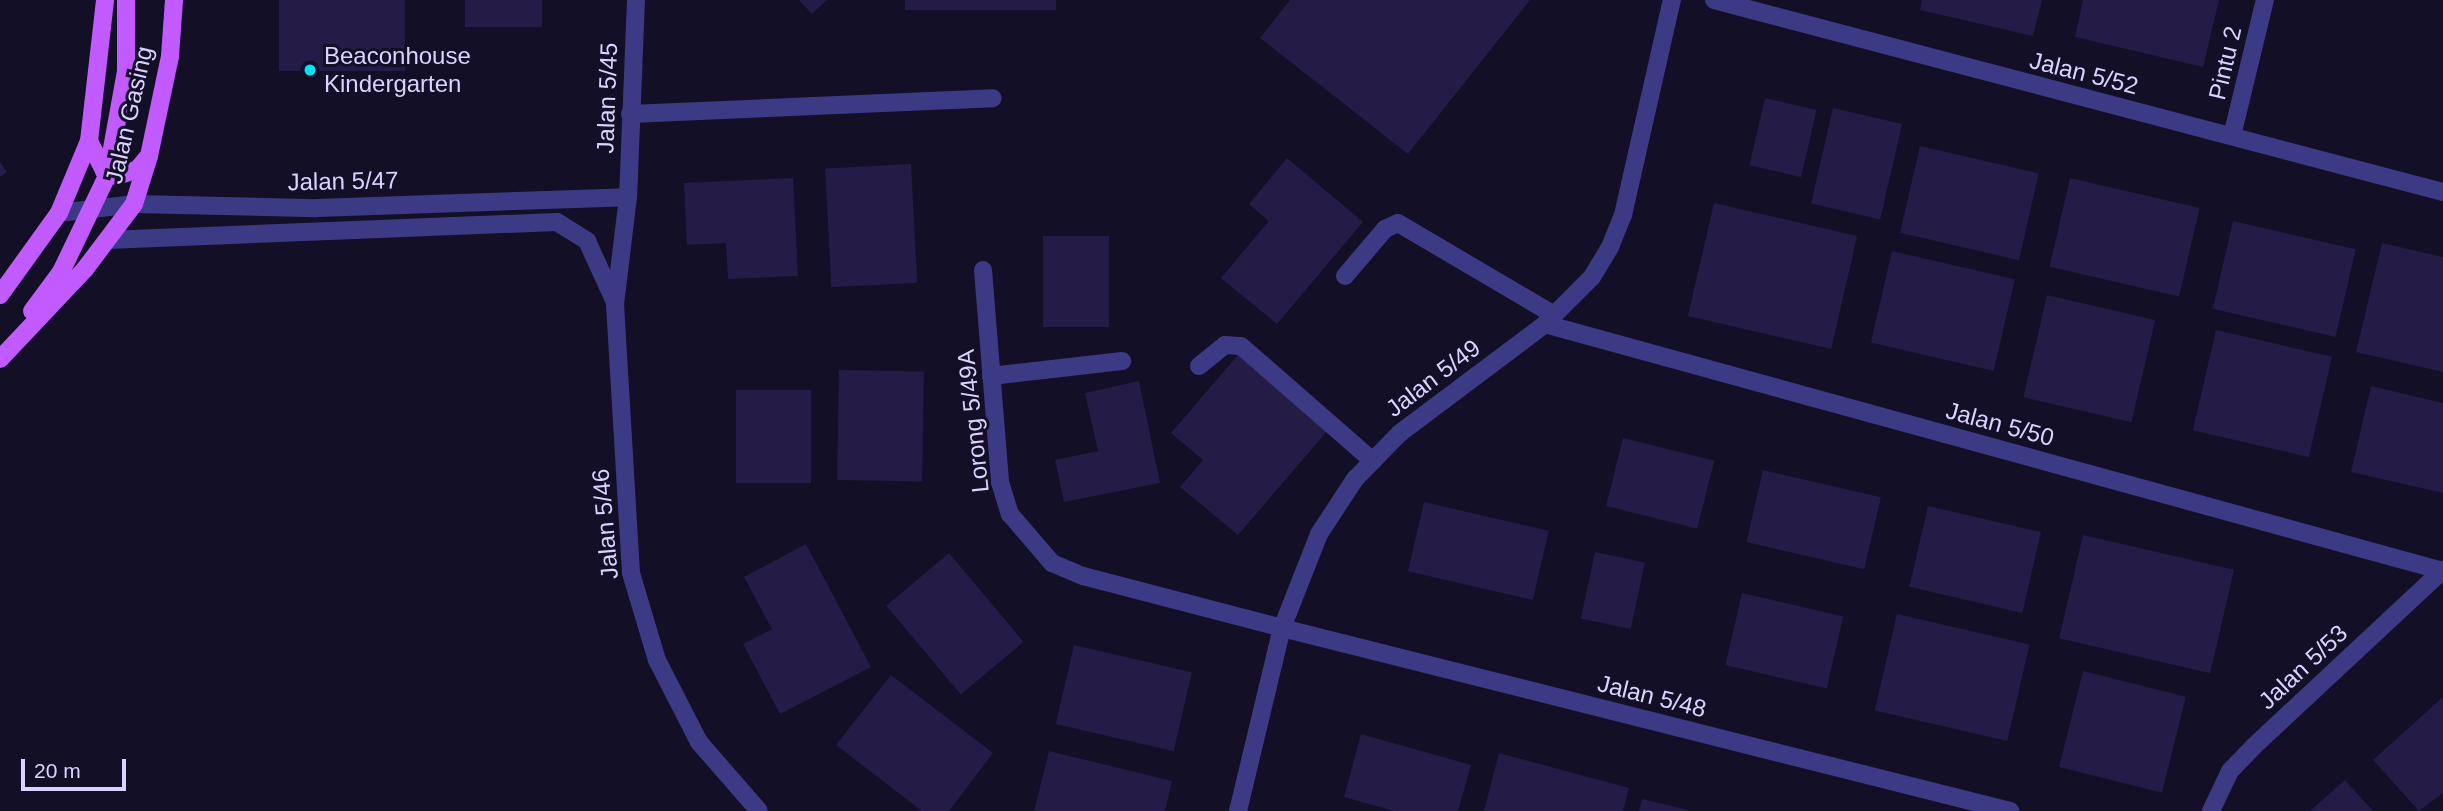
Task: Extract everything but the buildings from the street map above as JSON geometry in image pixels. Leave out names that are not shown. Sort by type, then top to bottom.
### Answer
[{"type":"main road","name":"Jalan Gasing","points":[[0,295],[59,213],[89,141],[105,0]]},
{"type":"main road","points":[[0,352],[61,272],[107,176],[126,71],[126,0]]},
{"type":"main road","name":"Jalan Gasing","points":[[0,359],[107,240],[134,204],[149,156],[170,56],[174,0]]},
{"type":"main road","points":[[89,141],[104,171],[117,176],[138,169],[149,156]]},
{"type":"street","name":"Jalan 5/45","points":[[628,197],[636,0]]},
{"type":"street","name":"Jalan 5/49","points":[[1238,811],[1282,628],[1319,534],[1373,461],[1400,433],[1549,320],[1592,277],[1623,215],[1672,0]]},
{"type":"street","name":"Jalan 5/52","points":[[1714,0],[2443,192]]},
{"type":"street","name":"Pintu 2","points":[[2232,136],[2265,0]]},
{"type":"street","points":[[630,114],[993,98]]},
{"type":"street","name":"Jalan 5/47","points":[[59,213],[134,204],[317,208],[628,197]]},
{"type":"street","name":"Jalan 5/46","points":[[628,197],[615,304],[631,573],[643,621],[657,660],[699,742],[759,811]]},
{"type":"street","name":"Jalan 5/47","points":[[107,240],[557,222],[587,242],[615,304]]},
{"type":"street","name":"Jalan 5/50","points":[[1345,276],[1385,229],[1398,223],[1549,320],[2443,571]]},
{"type":"street","name":"Lorong 5/49A","points":[[983,270],[1000,482],[1010,514],[1052,563],[1083,576],[1282,628]]},
{"type":"street","points":[[1199,366],[1225,345],[1241,346],[1373,461]]},
{"type":"street","points":[[991,376],[1122,361]]},
{"type":"street","name":"Jalan 5/53","points":[[2211,811],[2230,771],[2253,747],[2443,571]]},
{"type":"street","name":"Jalan 5/48","points":[[1282,628],[2010,811]]},
{"type":"place","name":"Beaconhouse Kindergarten","points":[[310,70]]}]
